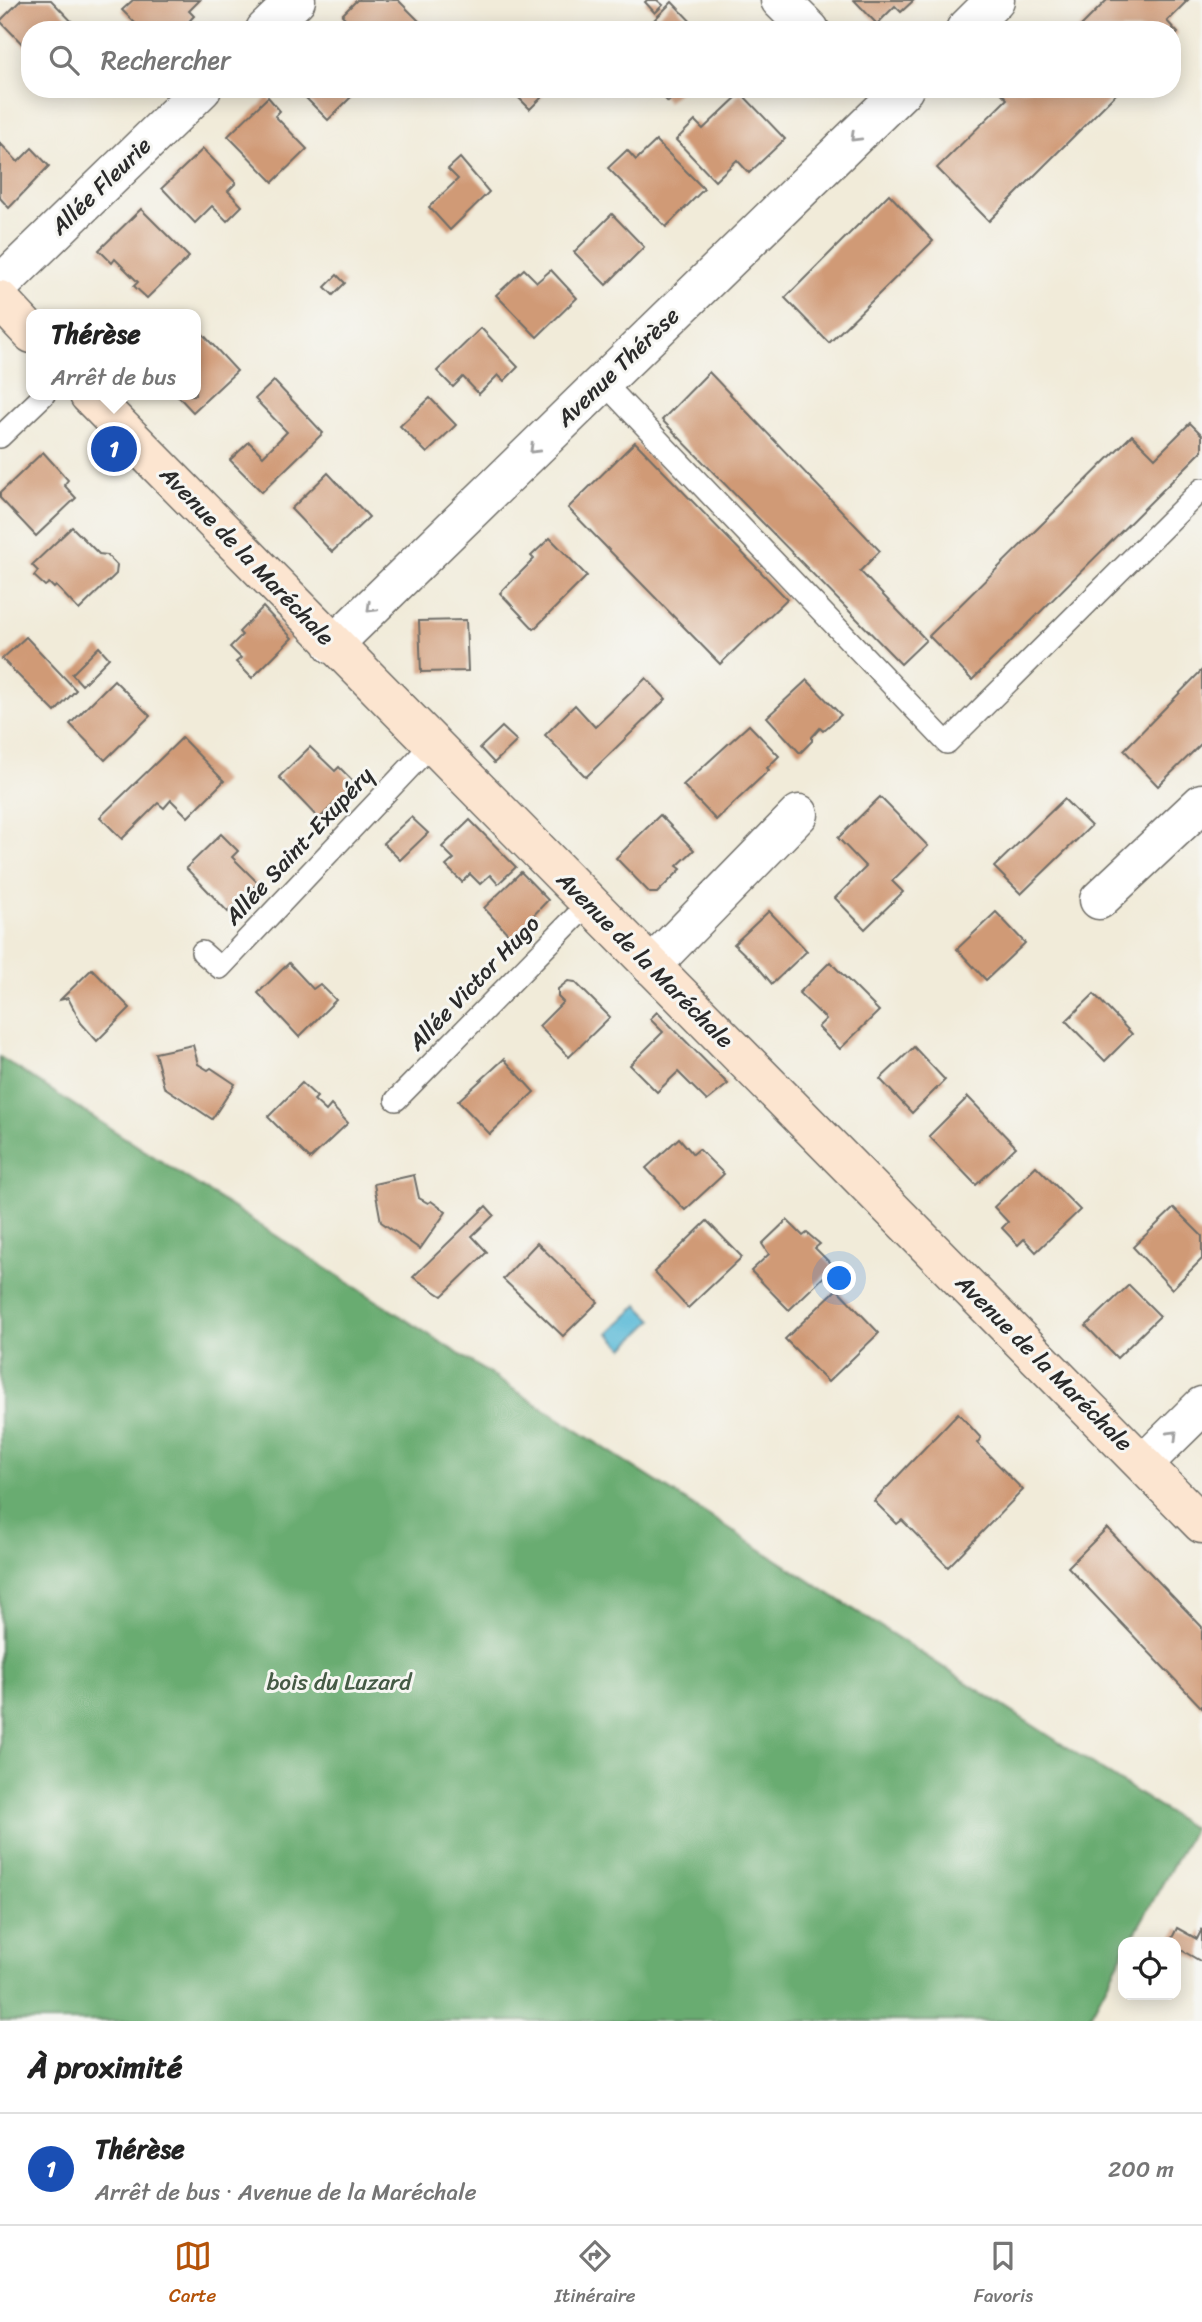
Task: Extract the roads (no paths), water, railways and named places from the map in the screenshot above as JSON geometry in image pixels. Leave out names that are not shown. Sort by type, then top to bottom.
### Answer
[{"type":"street","points":[[274,21],[296,0]]},
{"type":"street","points":[[780,0],[801,21]]},
{"type":"street","points":[[974,21],[995,0]]},
{"type":"street","name":"Allée Fleurie","points":[[0,285],[193,98]]},
{"type":"street","name":"Avenue Thérèse","points":[[333,645],[603,382],[883,98]]},
{"type":"street","points":[[0,300],[26,328]]},
{"type":"street","name":"Avenue de la Maréchale","points":[[94,400],[1202,1524]]},
{"type":"street","points":[[1099,900],[1202,803]]},
{"type":"street","points":[[651,965],[799,814]]},
{"type":"street","points":[[1144,1463],[1202,1406]]},
{"type":"lane","points":[[603,382],[947,743],[1202,489]]},
{"type":"lane","points":[[0,437],[39,400]]},
{"type":"lane","name":"Allée Saint-Exupéry","points":[[202,952],[220,968],[432,744]]},
{"type":"lane","name":"Allée Victor Hugo","points":[[396,1100],[589,903]]},
{"type":"water","points":[[638,1305],[653,1320],[624,1348],[609,1333]]},
{"type":"place","name":"Thérèse","points":[[114,449]]},
{"type":"park label","name":"bois du Luzard","points":[[339,1682]]}]
